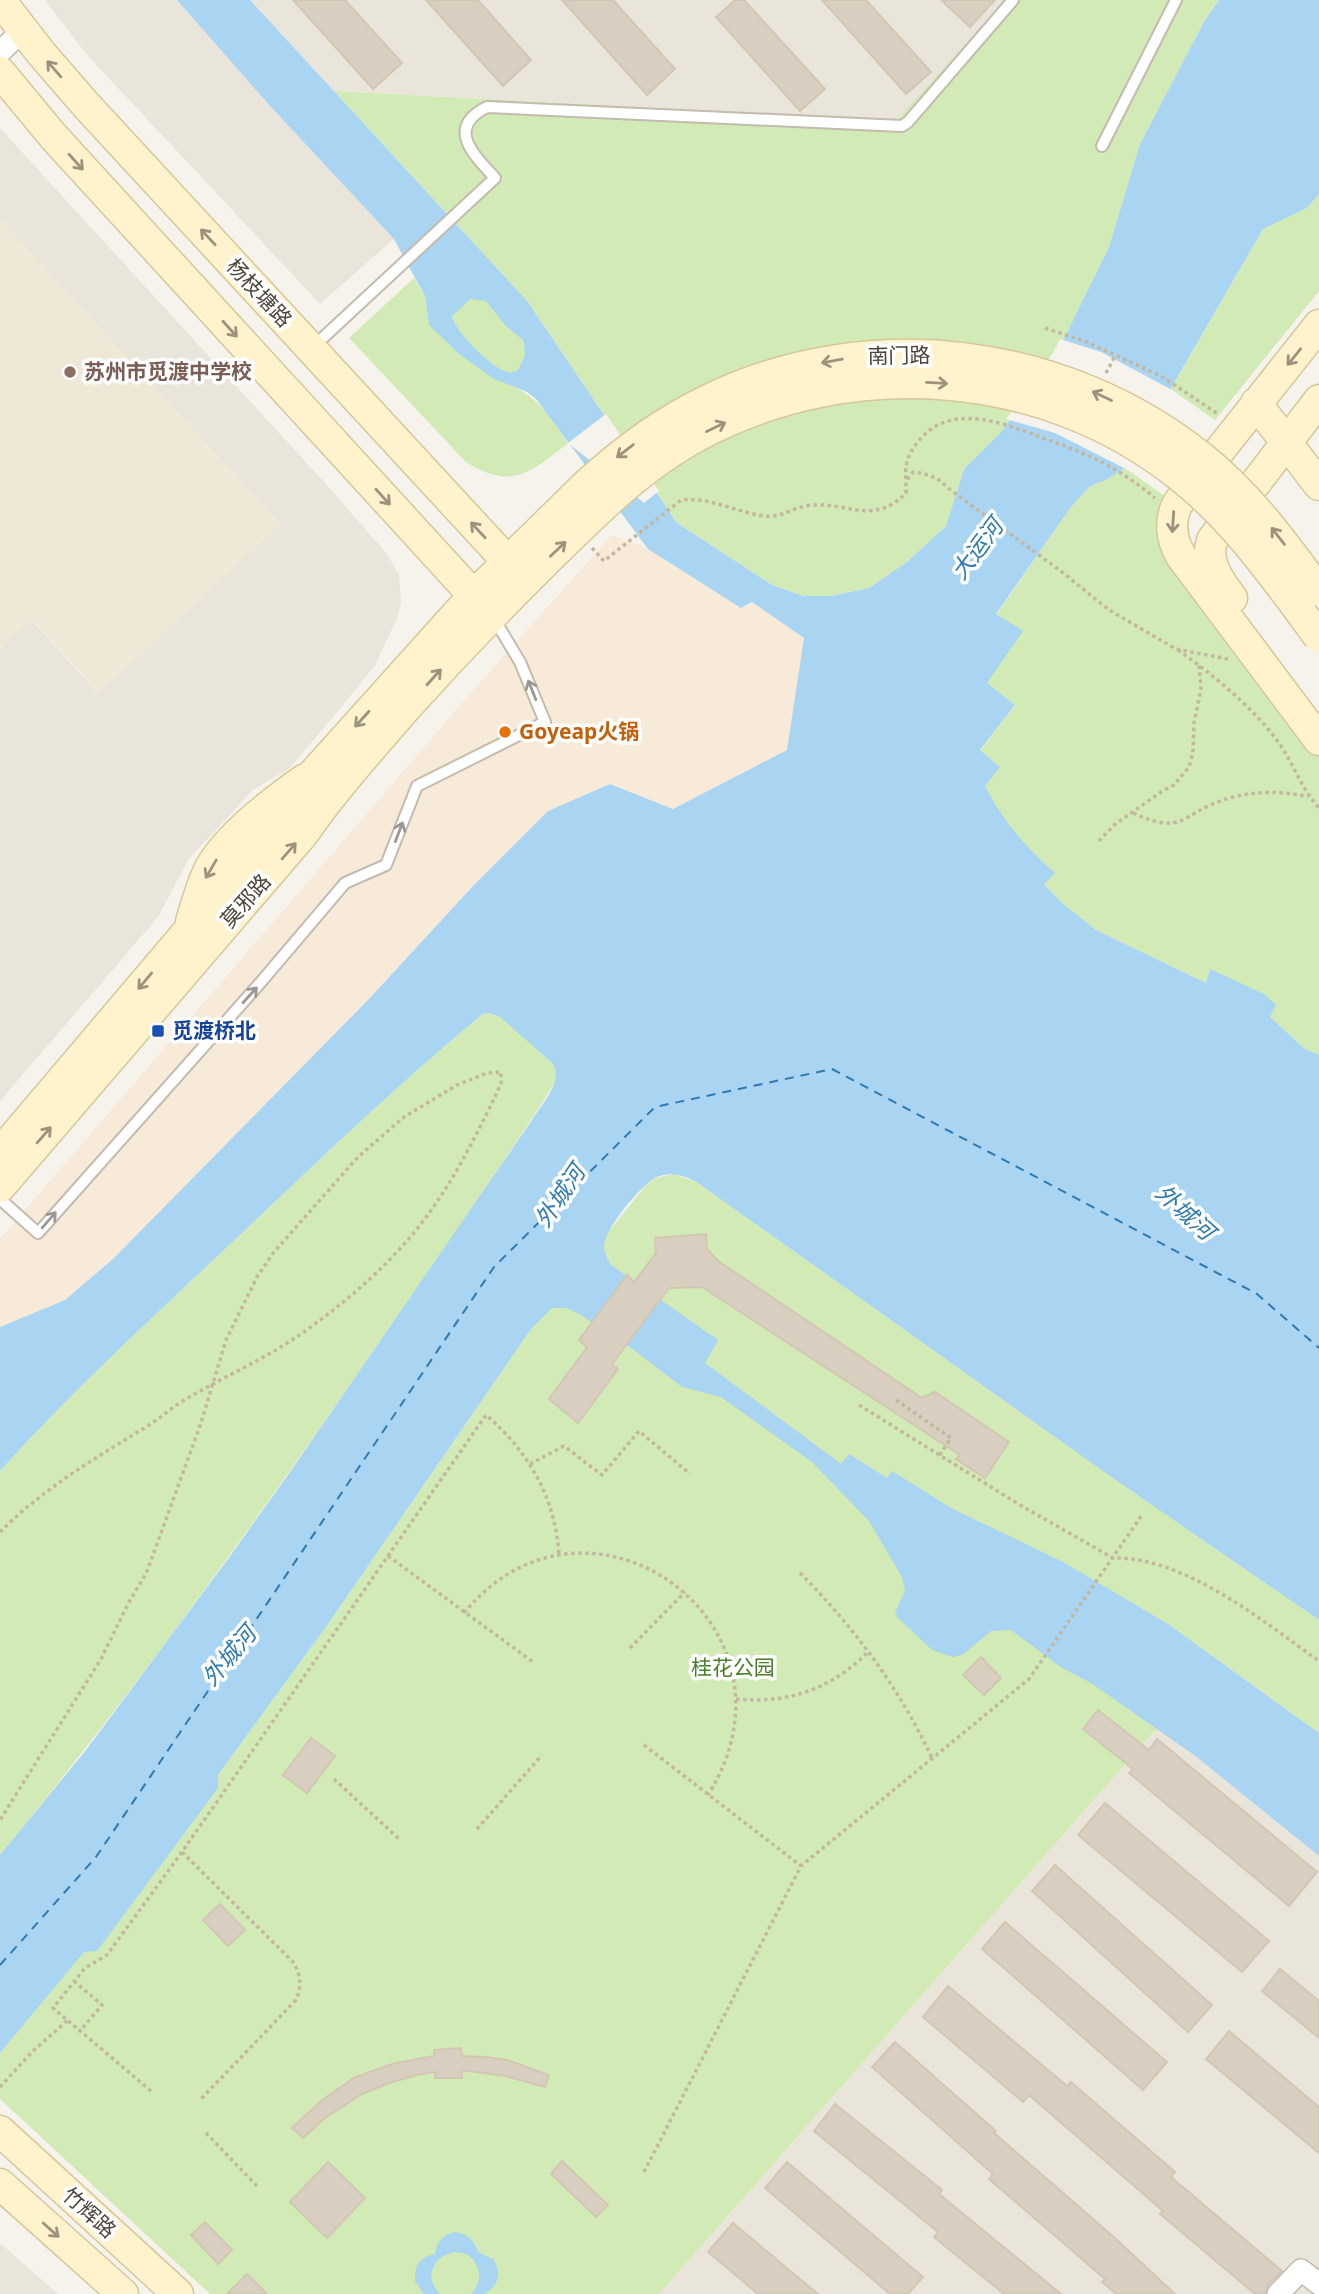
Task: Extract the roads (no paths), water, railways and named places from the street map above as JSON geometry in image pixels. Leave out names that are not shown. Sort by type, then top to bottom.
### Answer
[{"type":"main road","name":"杨枝塘路","points":[[0,0],[22,31],[86,105],[516,571]]},
{"type":"main road","points":[[0,72],[53,136],[483,605]]},
{"type":"main road","points":[[1319,325],[1173,512],[1172,530],[1177,550],[1319,740]]},
{"type":"main road","name":"南门路","points":[[516,571],[577,531],[593,497],[623,453],[656,429],[709,399],[766,376],[826,361],[918,354],[979,359],[1038,372],[1124,407],[1177,439],[1247,499],[1319,591]]},
{"type":"main road","name":"南门路","points":[[483,605],[593,497],[624,487],[675,449],[730,420],[819,391],[881,383],[944,383],[1037,401],[1124,438],[1176,473],[1208,500],[1245,538],[1319,637]]},
{"type":"main road","points":[[1262,396],[1293,434],[1319,485]]},
{"type":"main road","points":[[1319,400],[1219,528],[1210,546],[1210,556],[1221,583],[1319,712]]},
{"type":"main road","points":[[1293,434],[1319,452]]},
{"type":"main road","name":"莫邪路","points":[[0,1153],[190,929],[197,898],[211,867],[224,850],[279,797],[314,773],[483,605]]},
{"type":"main road","name":"莫邪路","points":[[0,1187],[303,834],[333,791],[483,605]]},
{"type":"main road","name":"竹辉路","points":[[9,2140],[178,2294]]},
{"type":"main road","name":"竹辉路","points":[[0,2184],[123,2294]]},
{"type":"street","points":[[0,52],[22,31]]},
{"type":"street","points":[[1278,2294],[1301,2270],[1319,2284]]},
{"type":"lane","points":[[311,349],[495,178],[466,143],[466,134],[475,113],[487,107],[902,126],[1013,0]]},
{"type":"lane","points":[[1102,146],[1176,0]]},
{"type":"lane","points":[[0,1199],[38,1233],[261,982],[345,883],[386,865],[417,786],[545,722],[520,662],[483,605]]},
{"type":"water","points":[[177,0],[250,0],[527,301],[677,523],[772,585],[804,596],[832,596],[869,588],[907,562],[946,526],[964,469],[1002,431],[1056,355],[1109,247],[1140,144],[1205,20],[1219,0],[1319,0],[1319,194],[1307,208],[1263,229],[1125,468],[1090,486],[1071,507],[996,614],[1023,631],[987,683],[1015,705],[980,750],[1000,767],[985,786],[1016,833],[1055,873],[1044,884],[1062,903],[1096,930],[1206,983],[1210,969],[1264,994],[1276,1005],[1270,1017],[1305,1049],[1319,1055],[1319,1620],[1117,1481],[698,1183],[673,1174],[650,1181],[617,1218],[604,1245],[611,1265],[718,1340],[705,1363],[841,1464],[849,1454],[887,1478],[892,1471],[951,1508],[1063,1562],[1168,1624],[1319,1733],[1319,1856],[1194,1755],[1091,1683],[1062,1668],[1011,1630],[991,1631],[962,1655],[953,1657],[932,1650],[895,1613],[905,1590],[902,1577],[869,1521],[812,1462],[721,1397],[682,1387],[630,1347],[579,1314],[567,1308],[552,1308],[531,1329],[328,1624],[218,1775],[218,1788],[97,1951],[84,1952],[0,2053],[0,1855],[86,1750],[290,1472],[546,1100],[556,1078],[553,1064],[500,1017],[483,1014],[321,1158],[83,1385],[0,1471],[0,1327],[65,1300],[113,1259],[369,999],[473,886],[548,811],[610,784],[673,809],[787,750],[804,638],[752,602],[741,608],[648,549],[536,399],[527,392],[494,379],[459,354],[429,325],[425,296],[394,239],[271,107]],"holes":[[[470,299],[486,301],[506,326],[524,341],[525,356],[518,370],[507,372],[493,364],[466,339],[454,322],[452,316]]]},
{"type":"water","points":[[455,2232],[467,2236],[478,2252],[493,2259],[498,2269],[496,2283],[484,2294],[471,2294],[478,2282],[478,2269],[472,2258],[453,2252],[436,2263],[432,2272],[433,2283],[440,2294],[424,2294],[415,2281],[417,2267],[425,2257],[435,2254],[441,2239]]},
{"type":"place","name":"苏州市觅渡中学校","points":[[70,372]]},
{"type":"place","name":"Goyeap火锅","points":[[505,732]]},
{"type":"place","name":"觅渡桥北","points":[[158,1031]]},
{"type":"water label","name":"大运河","points":[[977,549]]},
{"type":"water label","name":"外城河","points":[[560,1196]]},
{"type":"water label","name":"外城河","points":[[1185,1212]]},
{"type":"water label","name":"外城河","points":[[229,1656]]},
{"type":"park label","name":"桂花公园","points":[[733,1668]]}]
